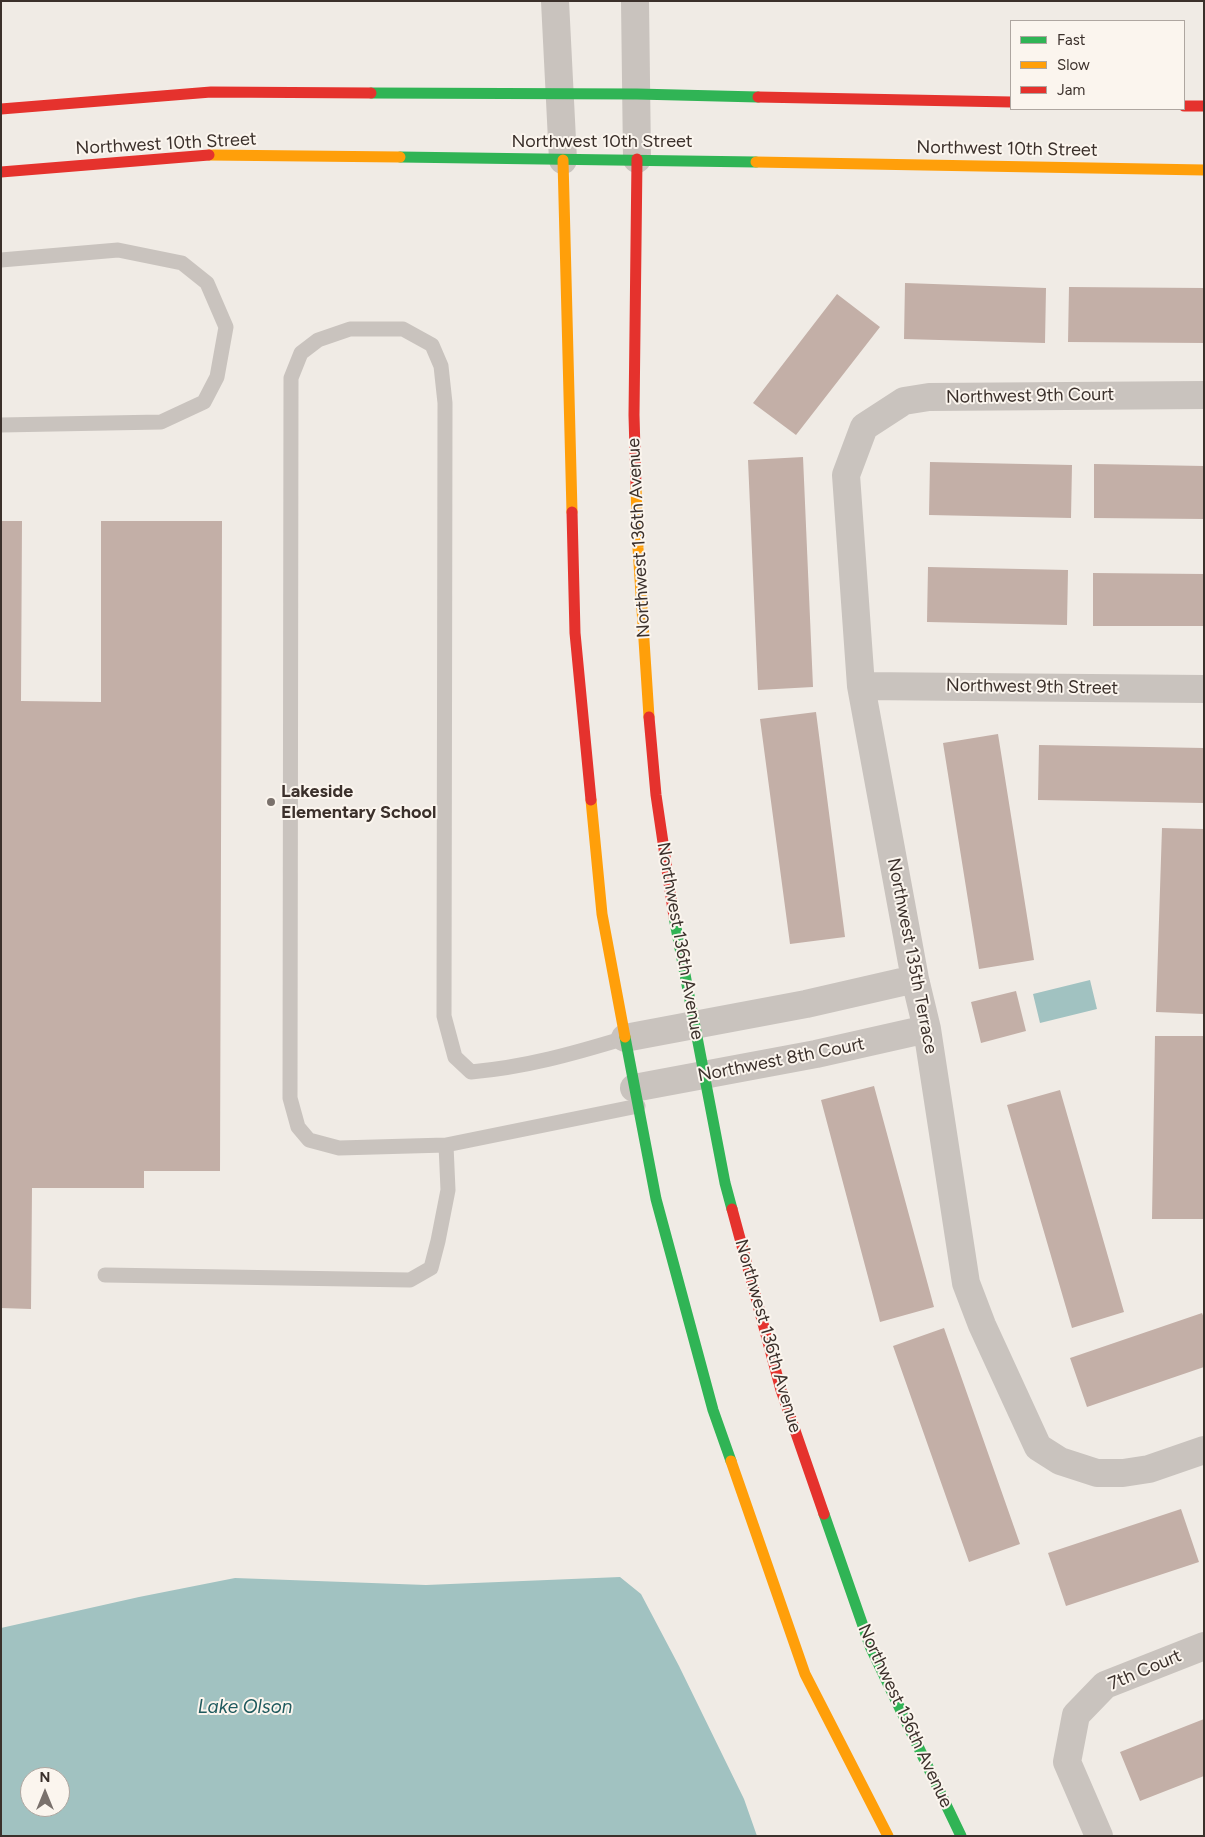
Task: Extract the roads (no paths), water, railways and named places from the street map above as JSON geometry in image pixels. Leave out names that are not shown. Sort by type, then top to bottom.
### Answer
[{"type":"street","points":[[554,1],[563,160],[575,633],[602,914],[656,1200],[713,1410],[804,1674],[888,1836]]},
{"type":"street","name":"Northwest 136th Avenue","points":[[635,1],[634,415],[638,548],[646,682],[660,824],[671,902],[725,1183],[784,1399],[870,1646],[961,1836]]},
{"type":"street","points":[[1,109],[211,92],[636,94],[1010,102]]},
{"type":"street","points":[[1185,106],[1204,106]]},
{"type":"street","name":"Northwest 10th Street","points":[[1,172],[214,155],[563,160],[636,159],[1204,170]]},
{"type":"street","name":"Northwest 9th Court","points":[[864,427],[904,401],[929,397],[1204,395]]},
{"type":"street","name":"Northwest 135th Terrace","points":[[864,427],[846,475],[861,686],[915,979],[927,1029],[966,1283],[982,1325],[1038,1447],[1060,1461],[1097,1474],[1149,1469],[1204,1450]]},
{"type":"street","name":"Northwest 9th Street","points":[[861,686],[1204,689]]},
{"type":"street","points":[[625,1038],[806,1004],[915,979]]},
{"type":"street","name":"Northwest 8th Court","points":[[636,1097],[704,1075],[816,1054],[927,1029]]},
{"type":"street","name":"7th Court","points":[[1100,1836],[1067,1762],[1076,1715],[1105,1685],[1204,1646]]},
{"type":"lane","points":[[1,260],[118,250],[182,263],[207,283],[226,327],[217,377],[204,402],[161,422],[1,425]]},
{"type":"lane","points":[[625,1038],[562,1057],[507,1069],[471,1072],[455,1057],[444,1016],[445,403],[441,366],[432,345],[404,329],[350,329],[318,340],[300,353],[291,378],[290,1098],[298,1127],[309,1140],[339,1148],[446,1145],[636,1097]]},
{"type":"lane","points":[[105,1275],[410,1280],[431,1268],[448,1190],[446,1145]]},
{"type":"water","points":[[1090,980],[1097,1009],[1040,1023],[1033,994]]},
{"type":"water","name":"Lake Olson","points":[[620,1577],[641,1594],[679,1666],[744,1799],[757,1836],[1,1836],[1,1628],[235,1578],[426,1585]]},
{"type":"place","name":"Lakeside Elementary School","points":[[271,802]]}]
